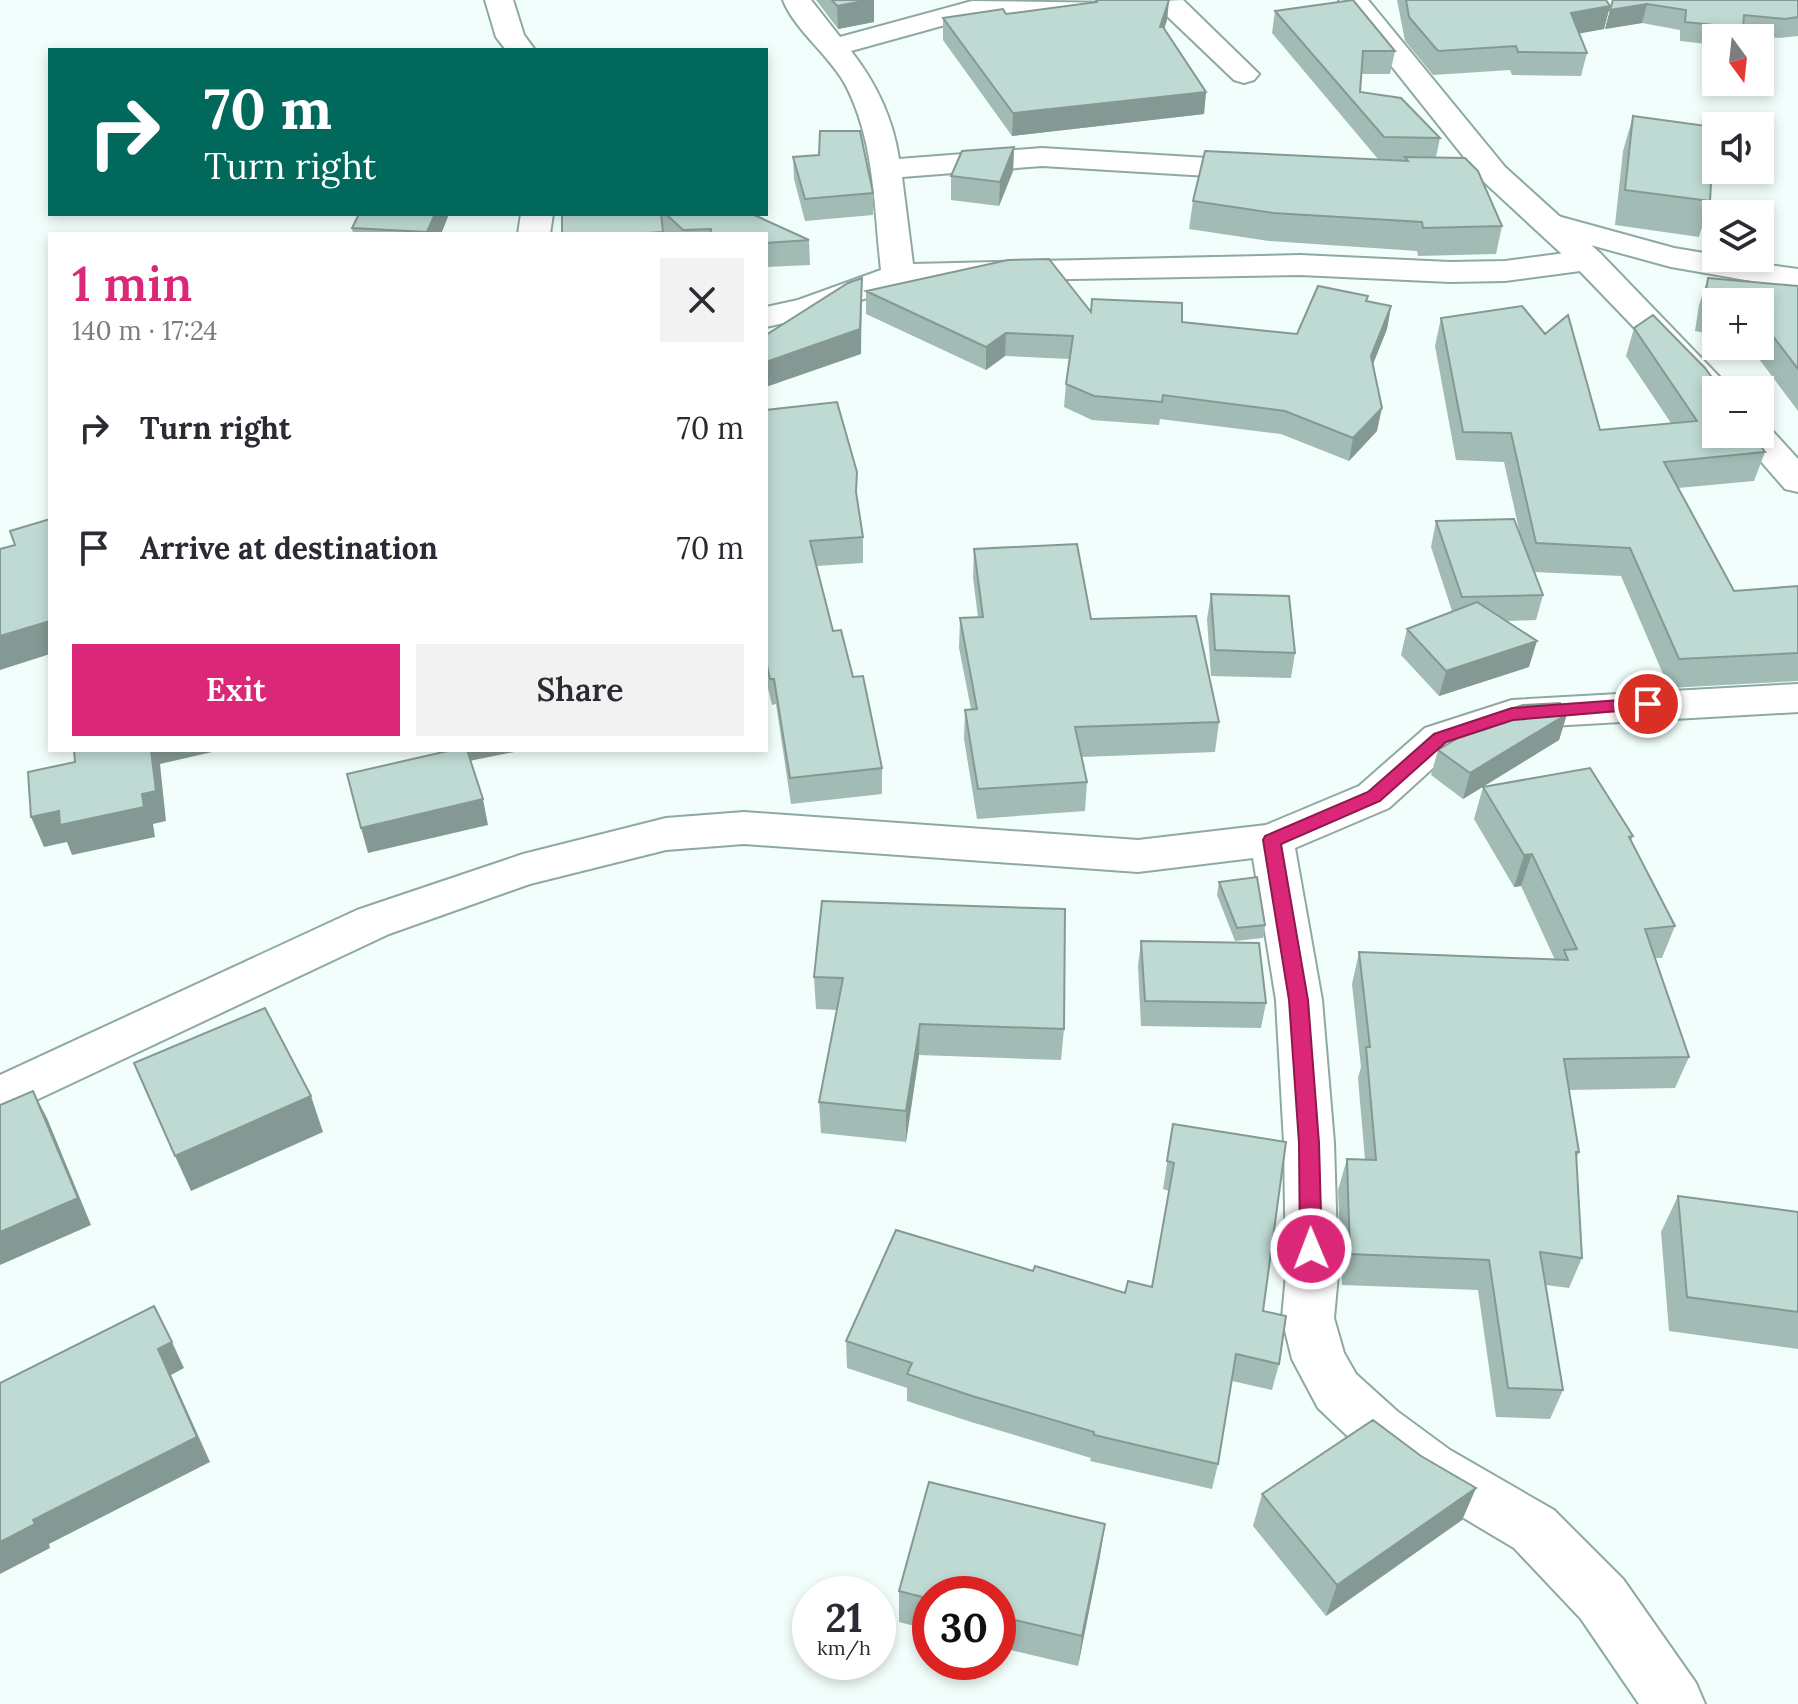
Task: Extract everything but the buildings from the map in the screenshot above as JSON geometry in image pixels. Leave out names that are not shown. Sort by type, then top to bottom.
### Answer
[{"type":"street","points":[[499,0],[510,37],[519,48]]},
{"type":"street","points":[[797,0],[800,8],[835,47],[868,94],[883,137],[898,275]]},
{"type":"street","points":[[1353,0],[1478,174],[1548,223],[1702,378]]},
{"type":"street","points":[[835,47],[972,9],[1024,4],[1098,10],[1169,3],[1244,74]]},
{"type":"street","points":[[885,169],[1042,157],[1280,171]]},
{"type":"street","points":[[1548,223],[1671,257],[1798,279]]},
{"type":"street","points":[[768,317],[807,308],[898,275],[1300,265],[1450,272],[1505,271],[1588,260]]},
{"type":"street","points":[[1768,448],[1798,481]]},
{"type":"street","points":[[0,1097],[373,922],[523,870],[666,834],[744,828],[1138,856],[1272,840],[1374,797],[1440,738],[1512,714],[1798,698]]},
{"type":"street","points":[[1272,840],[1299,1000],[1309,1143],[1312,1275],[1308,1318],[1319,1359],[1337,1391],[1378,1429],[1430,1468],[1534,1529],[1602,1599],[1675,1704]]},
{"type":"route","points":[[1311,1249],[1309,1143],[1299,1000],[1272,840],[1374,797],[1440,738],[1512,714],[1648,704]]}]
